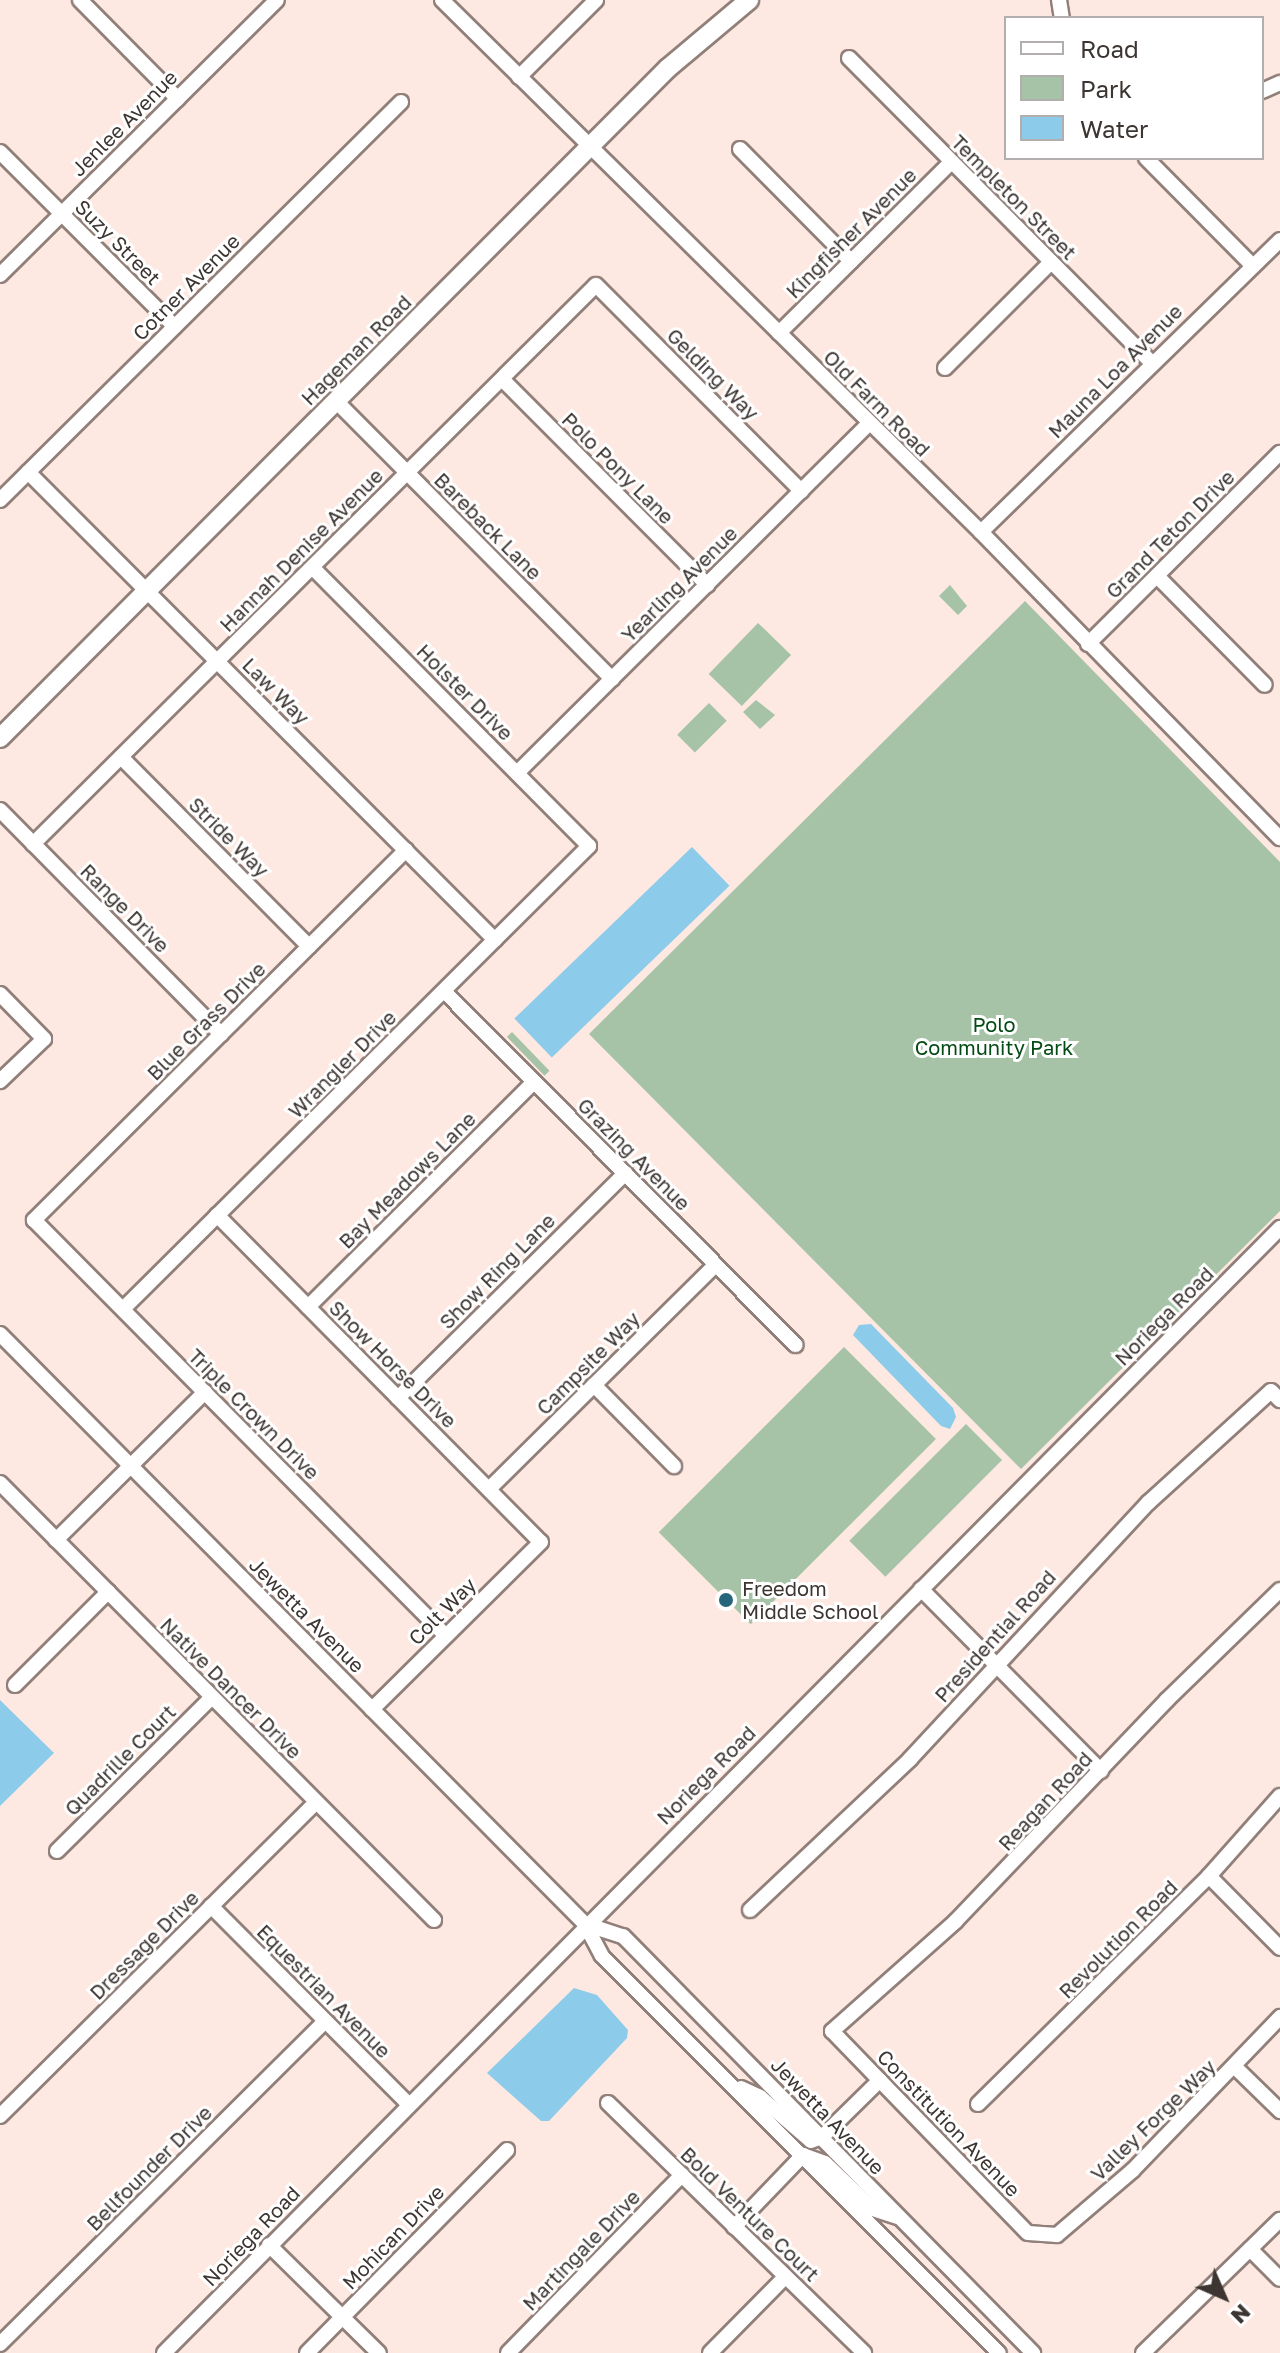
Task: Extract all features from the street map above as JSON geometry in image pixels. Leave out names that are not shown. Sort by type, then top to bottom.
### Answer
[{"type":"main road","name":"Hageman Road","points":[[0,738],[685,52],[749,0]]},
{"type":"street","points":[[80,0],[178,99]]},
{"type":"street","name":"Jenlee Avenue","points":[[0,275],[277,0]]},
{"type":"street","name":"Old Farm Road","points":[[442,0],[981,532],[1280,838]]},
{"type":"street","points":[[519,77],[596,0]]},
{"type":"street","name":"Templeton Street","points":[[849,58],[1152,363]]},
{"type":"street","name":"Cotner Avenue","points":[[0,500],[401,102]]},
{"type":"street","points":[[740,149],[851,261]]},
{"type":"street","name":"Suzy Street","points":[[0,152],[175,327]]},
{"type":"street","points":[[1154,161],[1251,264]]},
{"type":"street","name":"Kingfisher Avenue","points":[[779,333],[951,162]]},
{"type":"street","name":"Mauna Loa Avenue","points":[[981,532],[1251,264],[1280,240]]},
{"type":"street","points":[[945,368],[1051,262]]},
{"type":"street","name":"Hannah Denise Avenue","points":[[33,844],[596,285]]},
{"type":"street","name":"Gelding Way","points":[[596,285],[801,491]]},
{"type":"street","name":"Polo Pony Lane","points":[[502,379],[707,585]]},
{"type":"street","name":"Bareback Lane","points":[[336,401],[612,679]]},
{"type":"street","name":"Yearling Avenue","points":[[517,773],[869,424]]},
{"type":"street","name":"Grand Teton Drive","points":[[1088,644],[1280,453]]},
{"type":"street","name":"Law Way","points":[[28,472],[495,940]]},
{"type":"street","name":"Holster Drive","points":[[312,567],[589,846]]},
{"type":"street","points":[[1157,576],[1265,685]]},
{"type":"street","name":"Stride Way","points":[[121,757],[309,946]]},
{"type":"street","name":"Range Drive","points":[[0,810],[221,1034]]},
{"type":"street","name":"Wrangler Drive","points":[[123,1309],[589,846]]},
{"type":"street","name":"Blue Grass Drive","points":[[34,1220],[406,850]]},
{"type":"street","name":"Grazing Avenue","points":[[444,991],[795,1345]]},
{"type":"street","points":[[0,994],[44,1039],[0,1081]]},
{"type":"street","name":"Bay Meadows Lane","points":[[308,1307],[534,1082]]},
{"type":"street","name":"Show Ring Lane","points":[[398,1398],[625,1173]]},
{"type":"street","name":"Show Horse Drive","points":[[217,1215],[541,1542]]},
{"type":"street","name":"Triple Crown Drive","points":[[34,1220],[446,1636]]},
{"type":"street","name":"Noriega Road","points":[[164,2353],[585,1924],[1280,1228]]},
{"type":"street","name":"Campsite Way","points":[[489,1489],[715,1265]]},
{"type":"street","name":"Jewetta Avenue","points":[[0,1334],[585,1924],[602,1956],[999,2353]]},
{"type":"street","points":[[594,1385],[674,1466]]},
{"type":"street","points":[[56,1540],[205,1392]]},
{"type":"street","name":"Presidential Road","points":[[750,1910],[851,1818],[1148,1503],[1276,1396]]},
{"type":"street","name":"Native Dancer Drive","points":[[2,1489],[434,1920]]},
{"type":"street","name":"Colt Way","points":[[372,1709],[541,1542]]},
{"type":"street","points":[[921,1589],[1101,1771]]},
{"type":"street","name":"Reagan Road","points":[[832,2031],[956,1921],[1280,1590]]},
{"type":"street","points":[[15,1685],[108,1592]]},
{"type":"street","name":"Quadrille Court","points":[[57,1851],[212,1697]]},
{"type":"street","name":"Revolution Road","points":[[978,2104],[1209,1876],[1280,1796]]},
{"type":"street","name":"Dressage Drive","points":[[0,2116],[316,1802]]},
{"type":"street","points":[[1209,1876],[1280,1948]]},
{"type":"street","name":"Equestrian Avenue","points":[[211,1906],[408,2104]]},
{"type":"street","name":"Jewetta Avenue","points":[[585,1924],[623,1936],[1033,2353]]},
{"type":"street","name":"Valley Forge Way","points":[[1043,2234],[1057,2235],[1236,2068],[1280,2017]]},
{"type":"street","name":"Bellfounder Drive","points":[[0,2344],[325,2021]]},
{"type":"street","name":"Constitution Avenue","points":[[832,2031],[1028,2233],[1043,2234]]},
{"type":"street","points":[[1236,2068],[1280,2111]]},
{"type":"street","points":[[733,2085],[760,2097],[806,2139],[822,2137],[880,2080]]},
{"type":"street","name":"Bold Venture Court","points":[[608,2103],[864,2353]]},
{"type":"street","name":"Mohican Drive","points":[[307,2353],[507,2150]]},
{"type":"street","points":[[734,2227],[803,2155],[825,2163],[873,2209],[898,2217]]},
{"type":"street","name":"Martingale Drive","points":[[508,2353],[682,2175]]},
{"type":"street","points":[[1143,2353],[1280,2220]]},
{"type":"street","points":[[269,2245],[379,2353]]},
{"type":"street","points":[[1250,2249],[1280,2279]]},
{"type":"street","points":[[710,2353],[785,2277]]},
{"type":"green space","points":[[950,585],[967,606],[958,615],[939,596]]},
{"type":"green space","name":"Polo Community Park","points":[[1025,601],[1280,862],[1280,1211],[1021,1469],[589,1034]]},
{"type":"green space","points":[[758,623],[791,655],[742,706],[709,674]]},
{"type":"green space","points":[[756,700],[775,715],[760,729],[743,712]]},
{"type":"green space","points":[[709,703],[727,721],[695,752],[677,735]]},
{"type":"green space","points":[[512,1032],[550,1071],[544,1076],[507,1037]]},
{"type":"green space","points":[[844,1347],[936,1439],[751,1624],[659,1532]]},
{"type":"green space","points":[[966,1424],[1002,1460],[885,1577],[849,1541]]},
{"type":"water","points":[[692,847],[730,886],[552,1057],[514,1019]]},
{"type":"water","points":[[871,1324],[953,1408],[956,1417],[950,1429],[941,1426],[853,1335],[859,1325]]},
{"type":"water","points":[[0,1700],[54,1753],[0,1806]]},
{"type":"water","points":[[574,1988],[597,1995],[628,2030],[627,2038],[549,2121],[541,2121],[487,2073]]},
{"type":"place","name":"Freedom Middle School","points":[[726,1600]]}]
